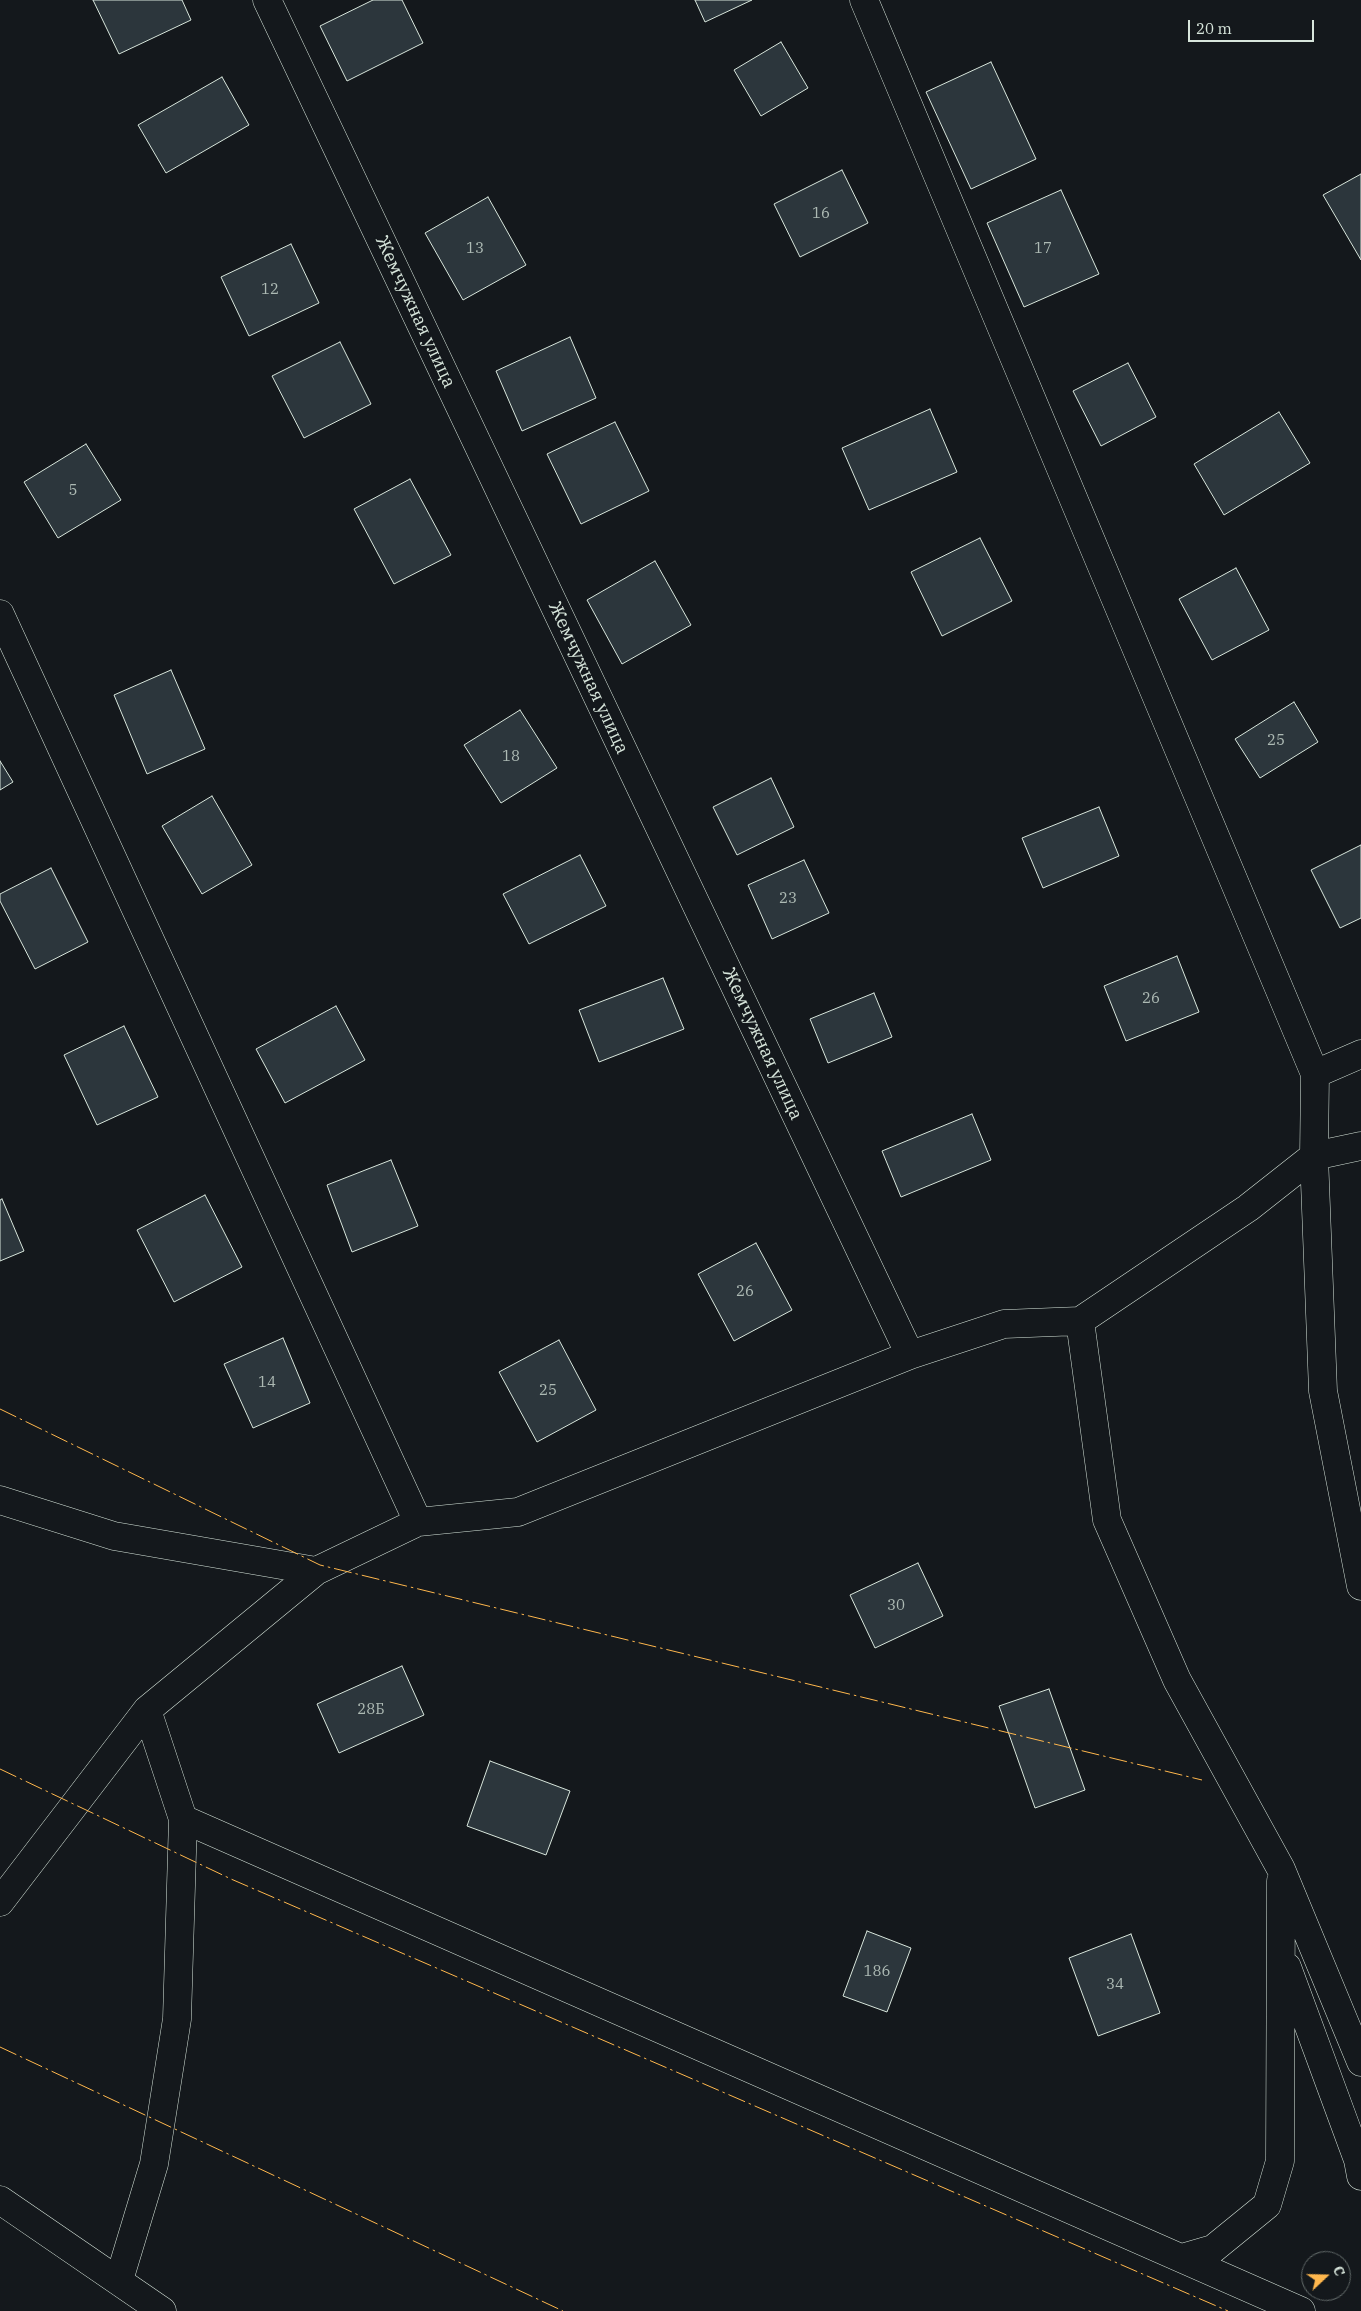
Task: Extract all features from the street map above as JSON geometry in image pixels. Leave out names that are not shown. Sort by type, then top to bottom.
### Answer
[{"type":"street","name":"Жемчужная улица","points":[[267,0],[910,1355]]},
{"type":"street","points":[[864,0],[1315,1074],[1314,1156],[1323,1392],[1361,1586]]},
{"type":"street","points":[[0,614],[418,1522]]},
{"type":"street","points":[[1315,1074],[1361,1054]]},
{"type":"street","points":[[0,1902],[147,1710],[316,1571],[418,1522],[518,1512],[910,1355],[1004,1324],[1080,1321],[1248,1208],[1314,1156],[1361,1146]]},
{"type":"street","points":[[1080,1321],[1107,1520],[1177,1680],[1281,1869],[1361,2062]]},
{"type":"street","points":[[0,1500],[114,1536],[316,1571]]},
{"type":"street","points":[[119,2280],[154,2164],[177,2019],[183,1820],[147,1710]]},
{"type":"street","points":[[183,1820],[1301,2311]]},
{"type":"street","points":[[1182,2258],[1213,2249],[1267,2206],[1280,2161],[1281,1869]]},
{"type":"street","points":[[1281,1949],[1358,2160],[1361,2176]]},
{"type":"street","points":[[0,2200],[162,2311]]},
{"type":"building","points":[[93,0],[182,0],[191,20],[119,54]]},
{"type":"building","points":[[373,0],[402,0],[423,43],[347,81],[320,26]]},
{"type":"building","points":[[695,0],[752,0],[705,22]]},
{"type":"building","points":[[781,42],[808,88],[761,116],[734,70]]},
{"type":"building","points":[[991,62],[1036,159],[971,189],[926,92]]},
{"type":"building","points":[[222,77],[249,125],[166,173],[138,125]]},
{"type":"building","points":[[842,170],[868,223],[800,257],[774,204]]},
{"type":"building","points":[[1361,174],[1361,260],[1323,195]]},
{"type":"building","points":[[1061,190],[1099,274],[1024,307],[987,223]]},
{"type":"building","points":[[488,197],[526,265],[463,300],[425,233]]},
{"type":"building","points":[[291,244],[319,303],[249,336],[221,277]]},
{"type":"building","points":[[570,337],[596,398],[522,431],[496,371]]},
{"type":"building","points":[[340,342],[371,404],[304,438],[272,376]]},
{"type":"building","points":[[1128,363],[1156,417],[1101,446],[1073,391]]},
{"type":"building","points":[[930,409],[957,472],[869,510],[842,448]]},
{"type":"building","points":[[1279,412],[1310,463],[1224,515],[1194,464]]},
{"type":"building","points":[[615,422],[649,491],[581,524],[547,454]]},
{"type":"building","points":[[86,444],[121,500],[58,538],[24,482]]},
{"type":"building","points":[[410,479],[451,555],[394,584],[354,509]]},
{"type":"building","points":[[980,538],[1012,601],[942,636],[911,572]]},
{"type":"building","points":[[655,561],[691,625],[622,664],[587,600]]},
{"type":"building","points":[[1236,568],[1269,630],[1212,660],[1179,599]]},
{"type":"building","points":[[171,670],[205,749],[147,774],[114,695]]},
{"type":"building","points":[[1294,702],[1318,742],[1260,778],[1235,739]]},
{"type":"building","points":[[520,710],[557,768],[501,803],[464,745]]},
{"type":"building","points":[[0,761],[13,782],[0,790]]},
{"type":"building","points":[[771,778],[794,827],[737,855],[713,807]]},
{"type":"building","points":[[212,796],[252,865],[202,894],[162,826]]},
{"type":"building","points":[[1099,807],[1119,856],[1043,888],[1022,838]]},
{"type":"building","points":[[1361,845],[1361,918],[1340,928],[1311,870]]},
{"type":"building","points":[[580,855],[606,906],[529,944],[503,894]]},
{"type":"building","points":[[804,860],[829,913],[772,939],[748,885]]},
{"type":"building","points":[[51,868],[88,942],[35,969],[0,901],[0,894]]},
{"type":"building","points":[[1177,956],[1199,1012],[1126,1041],[1104,986]]},
{"type":"building","points":[[663,978],[684,1029],[599,1062],[579,1010]]},
{"type":"building","points":[[874,993],[892,1037],[828,1063],[810,1019]]},
{"type":"building","points":[[336,1006],[365,1060],[285,1103],[256,1049]]},
{"type":"building","points":[[124,1026],[158,1097],[97,1125],[64,1055]]},
{"type":"building","points":[[972,1114],[991,1160],[901,1197],[882,1151]]},
{"type":"building","points":[[391,1160],[418,1226],[352,1252],[327,1185]]},
{"type":"building","points":[[205,1195],[242,1267],[174,1302],[137,1230]]},
{"type":"building","points":[[2,1199],[24,1251],[0,1261],[0,1200]]},
{"type":"building","points":[[756,1243],[792,1310],[734,1341],[698,1274]]},
{"type":"building","points":[[283,1338],[310,1403],[253,1428],[224,1364]]},
{"type":"building","points":[[559,1340],[596,1410],[537,1442],[499,1372]]},
{"type":"building","points":[[918,1563],[943,1616],[875,1648],[850,1595]]},
{"type":"building","points":[[402,1666],[424,1715],[339,1753],[317,1704]]},
{"type":"building","points":[[1049,1689],[1085,1790],[1035,1808],[999,1706]]},
{"type":"building","points":[[490,1761],[570,1791],[546,1855],[467,1826]]},
{"type":"building","points":[[867,1931],[911,1948],[887,2012],[843,1996]]},
{"type":"building","points":[[1131,1934],[1160,2013],[1098,2036],[1069,1958]]},
{"type":"power","points":[[0,1409],[320,1565],[1202,1780]]},
{"type":"power","points":[[0,1769],[231,1879],[1228,2311]]},
{"type":"power","points":[[0,2047],[563,2311]]}]
